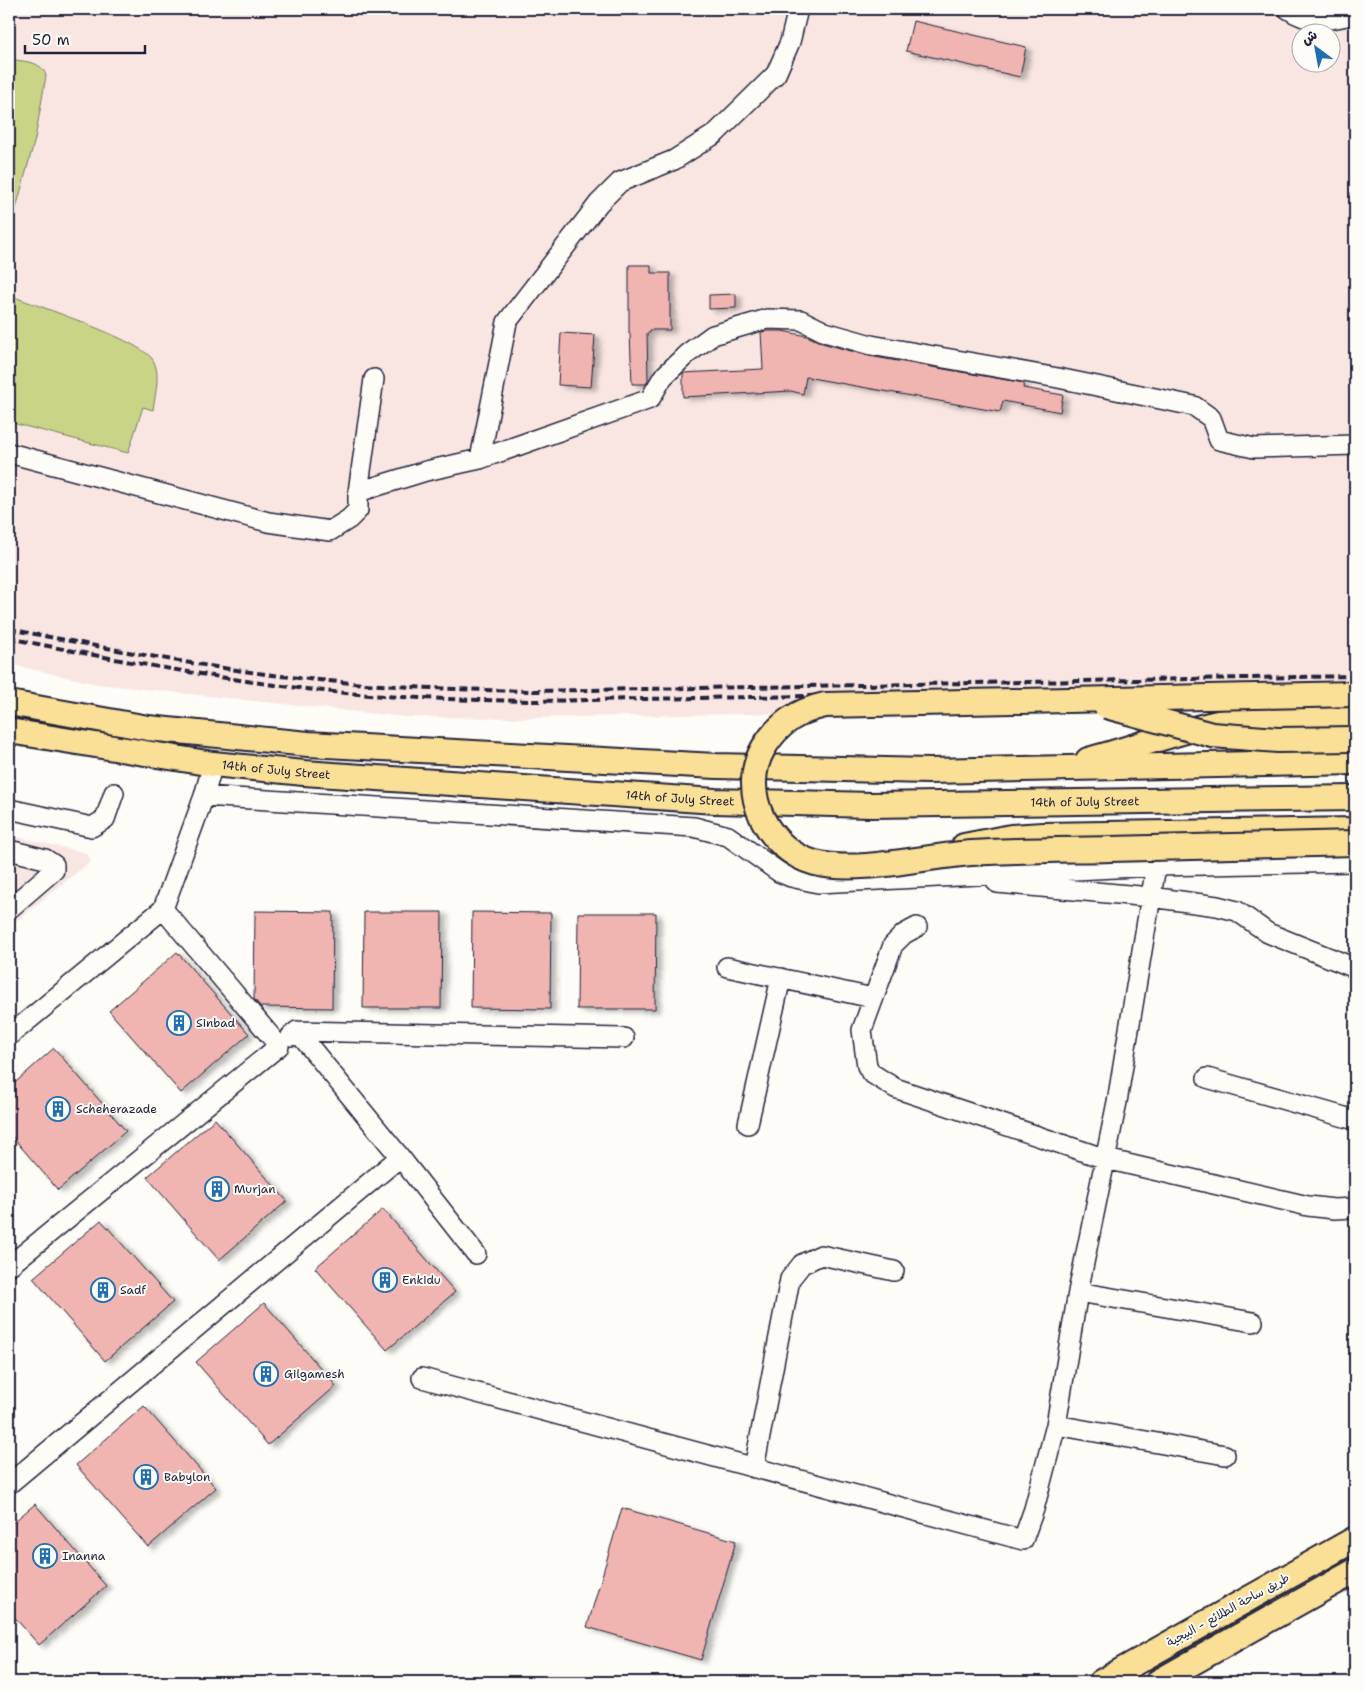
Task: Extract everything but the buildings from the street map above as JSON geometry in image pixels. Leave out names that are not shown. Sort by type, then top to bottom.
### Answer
[{"type":"main road","points":[[1355,694],[825,705],[794,715],[782,724],[762,750],[755,781],[759,812],[776,839],[794,854],[816,863],[832,865],[884,863],[941,855],[995,852],[1355,844]]},
{"type":"main road","points":[[1044,700],[1088,702],[1212,735],[1278,740],[1355,739]]},
{"type":"main road","points":[[9,703],[148,728],[308,744],[726,766],[929,771],[1355,762]]},
{"type":"main road","points":[[1030,770],[1076,763],[1198,727],[1234,720],[1277,716],[1355,715]]},
{"type":"main road","name":"14th of July Street","points":[[9,731],[214,764],[406,781],[715,801],[871,805],[1355,798]]},
{"type":"main road","points":[[871,805],[923,807],[1014,819],[1355,814]]},
{"type":"main road","points":[[884,863],[1011,837],[1355,830]]},
{"type":"main road","name":"طريق ساحة الطلائع - البيجية","points":[[1101,1682],[1355,1539]]},
{"type":"main road","points":[[1158,1682],[1355,1571]]},
{"type":"street","points":[[480,458],[506,322],[598,203],[620,182],[674,160],[715,134],[776,74],[790,42],[798,9]]},
{"type":"street","points":[[1288,9],[1301,18],[1317,20],[1355,14]]},
{"type":"street","points":[[358,492],[426,471],[480,458],[650,399],[663,377],[693,349],[713,336],[766,319],[801,320],[825,332],[871,345],[1058,378],[1194,406],[1211,418],[1219,440],[1239,446],[1254,448],[1355,445]]},
{"type":"street","points":[[9,454],[268,522],[330,531],[349,520],[358,510],[358,492],[374,379]]},
{"type":"street","points":[[9,1036],[163,909],[214,764]]},
{"type":"street","points":[[9,809],[92,827],[105,819],[114,793]]},
{"type":"street","points":[[204,796],[694,827],[728,836],[779,872],[798,879],[818,883],[939,875],[1156,866],[1355,862]]},
{"type":"street","points":[[9,850],[51,862],[54,870],[9,909]]},
{"type":"street","points":[[422,1378],[1023,1540],[1034,1509],[1056,1425],[1078,1292],[1106,1159],[1156,866]]},
{"type":"street","points":[[997,884],[1151,897],[1217,906],[1237,911],[1268,933],[1355,968]]},
{"type":"street","points":[[163,909],[278,1046]]},
{"type":"street","points":[[917,927],[904,934],[893,945],[862,1030],[867,1066],[871,1073],[880,1079],[895,1088],[1106,1159],[1308,1206],[1334,1209],[1355,1208]]},
{"type":"street","points":[[727,966],[873,998]]},
{"type":"street","points":[[748,1124],[780,978]]},
{"type":"street","points":[[297,1031],[476,1254]]},
{"type":"street","points":[[9,1266],[297,1031],[624,1038]]},
{"type":"street","points":[[1207,1078],[1355,1120]]},
{"type":"street","points":[[9,1484],[400,1157]]},
{"type":"street","points":[[754,1468],[790,1279],[802,1264],[821,1255],[894,1271]]},
{"type":"street","points":[[1078,1292],[1253,1322]]},
{"type":"street","points":[[1056,1425],[1225,1455]]},
{"type":"shaded area","points":[[9,9],[1355,9],[1355,703],[516,718],[405,717],[97,684],[9,664],[9,422],[128,453],[143,407],[153,409],[93,326],[9,295],[9,229],[39,65],[9,59]]},
{"type":"shaded area","points":[[9,835],[87,853],[91,861],[9,927]]},
{"type":"green space","points":[[9,59],[36,64],[44,71],[46,76],[35,139],[9,234]]},
{"type":"green space","points":[[9,295],[109,333],[144,352],[153,360],[157,371],[157,378],[153,410],[143,407],[128,453],[9,422]]},
{"type":"railway","points":[[9,629],[241,671],[346,682],[453,689],[534,691],[1355,676]]},
{"type":"railway","points":[[9,638],[238,680],[370,695],[452,699],[534,701],[1355,686]]},
{"type":"place","name":"Sinbad","points":[[179,1023]]},
{"type":"place","name":"Scheherazade","points":[[58,1109]]},
{"type":"place","name":"Murjan","points":[[217,1189]]},
{"type":"place","name":"Enkidu","points":[[385,1280]]},
{"type":"place","name":"Sadf","points":[[103,1290]]},
{"type":"place","name":"Gilgamesh","points":[[266,1374]]},
{"type":"place","name":"Babylon","points":[[146,1477]]},
{"type":"place","name":"Inanna","points":[[45,1556]]}]
